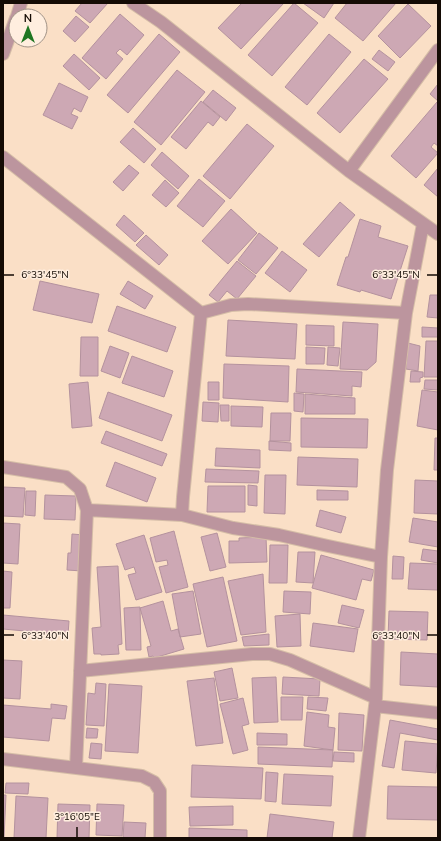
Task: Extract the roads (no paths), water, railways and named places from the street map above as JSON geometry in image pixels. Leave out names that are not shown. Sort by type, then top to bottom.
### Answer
[{"type":"street","points":[[133,3],[168,27],[349,171],[438,234]]},
{"type":"street","points":[[3,54],[8,40]]},
{"type":"street","points":[[349,171],[438,50]]},
{"type":"street","points":[[3,157],[201,313]]},
{"type":"street","points":[[359,838],[375,702],[381,557],[387,470],[406,313],[422,224]]},
{"type":"street","points":[[201,313],[231,305],[248,304],[406,313]]},
{"type":"street","points":[[182,516],[201,313]]},
{"type":"street","points":[[3,467],[66,476],[80,489],[87,510],[76,768]]},
{"type":"street","points":[[87,510],[182,516],[233,528],[279,535],[381,557]]},
{"type":"street","points":[[80,671],[252,654],[270,654],[290,660],[375,702],[438,713]]},
{"type":"street","points":[[3,759],[142,776],[154,782],[160,791],[160,838]]}]
